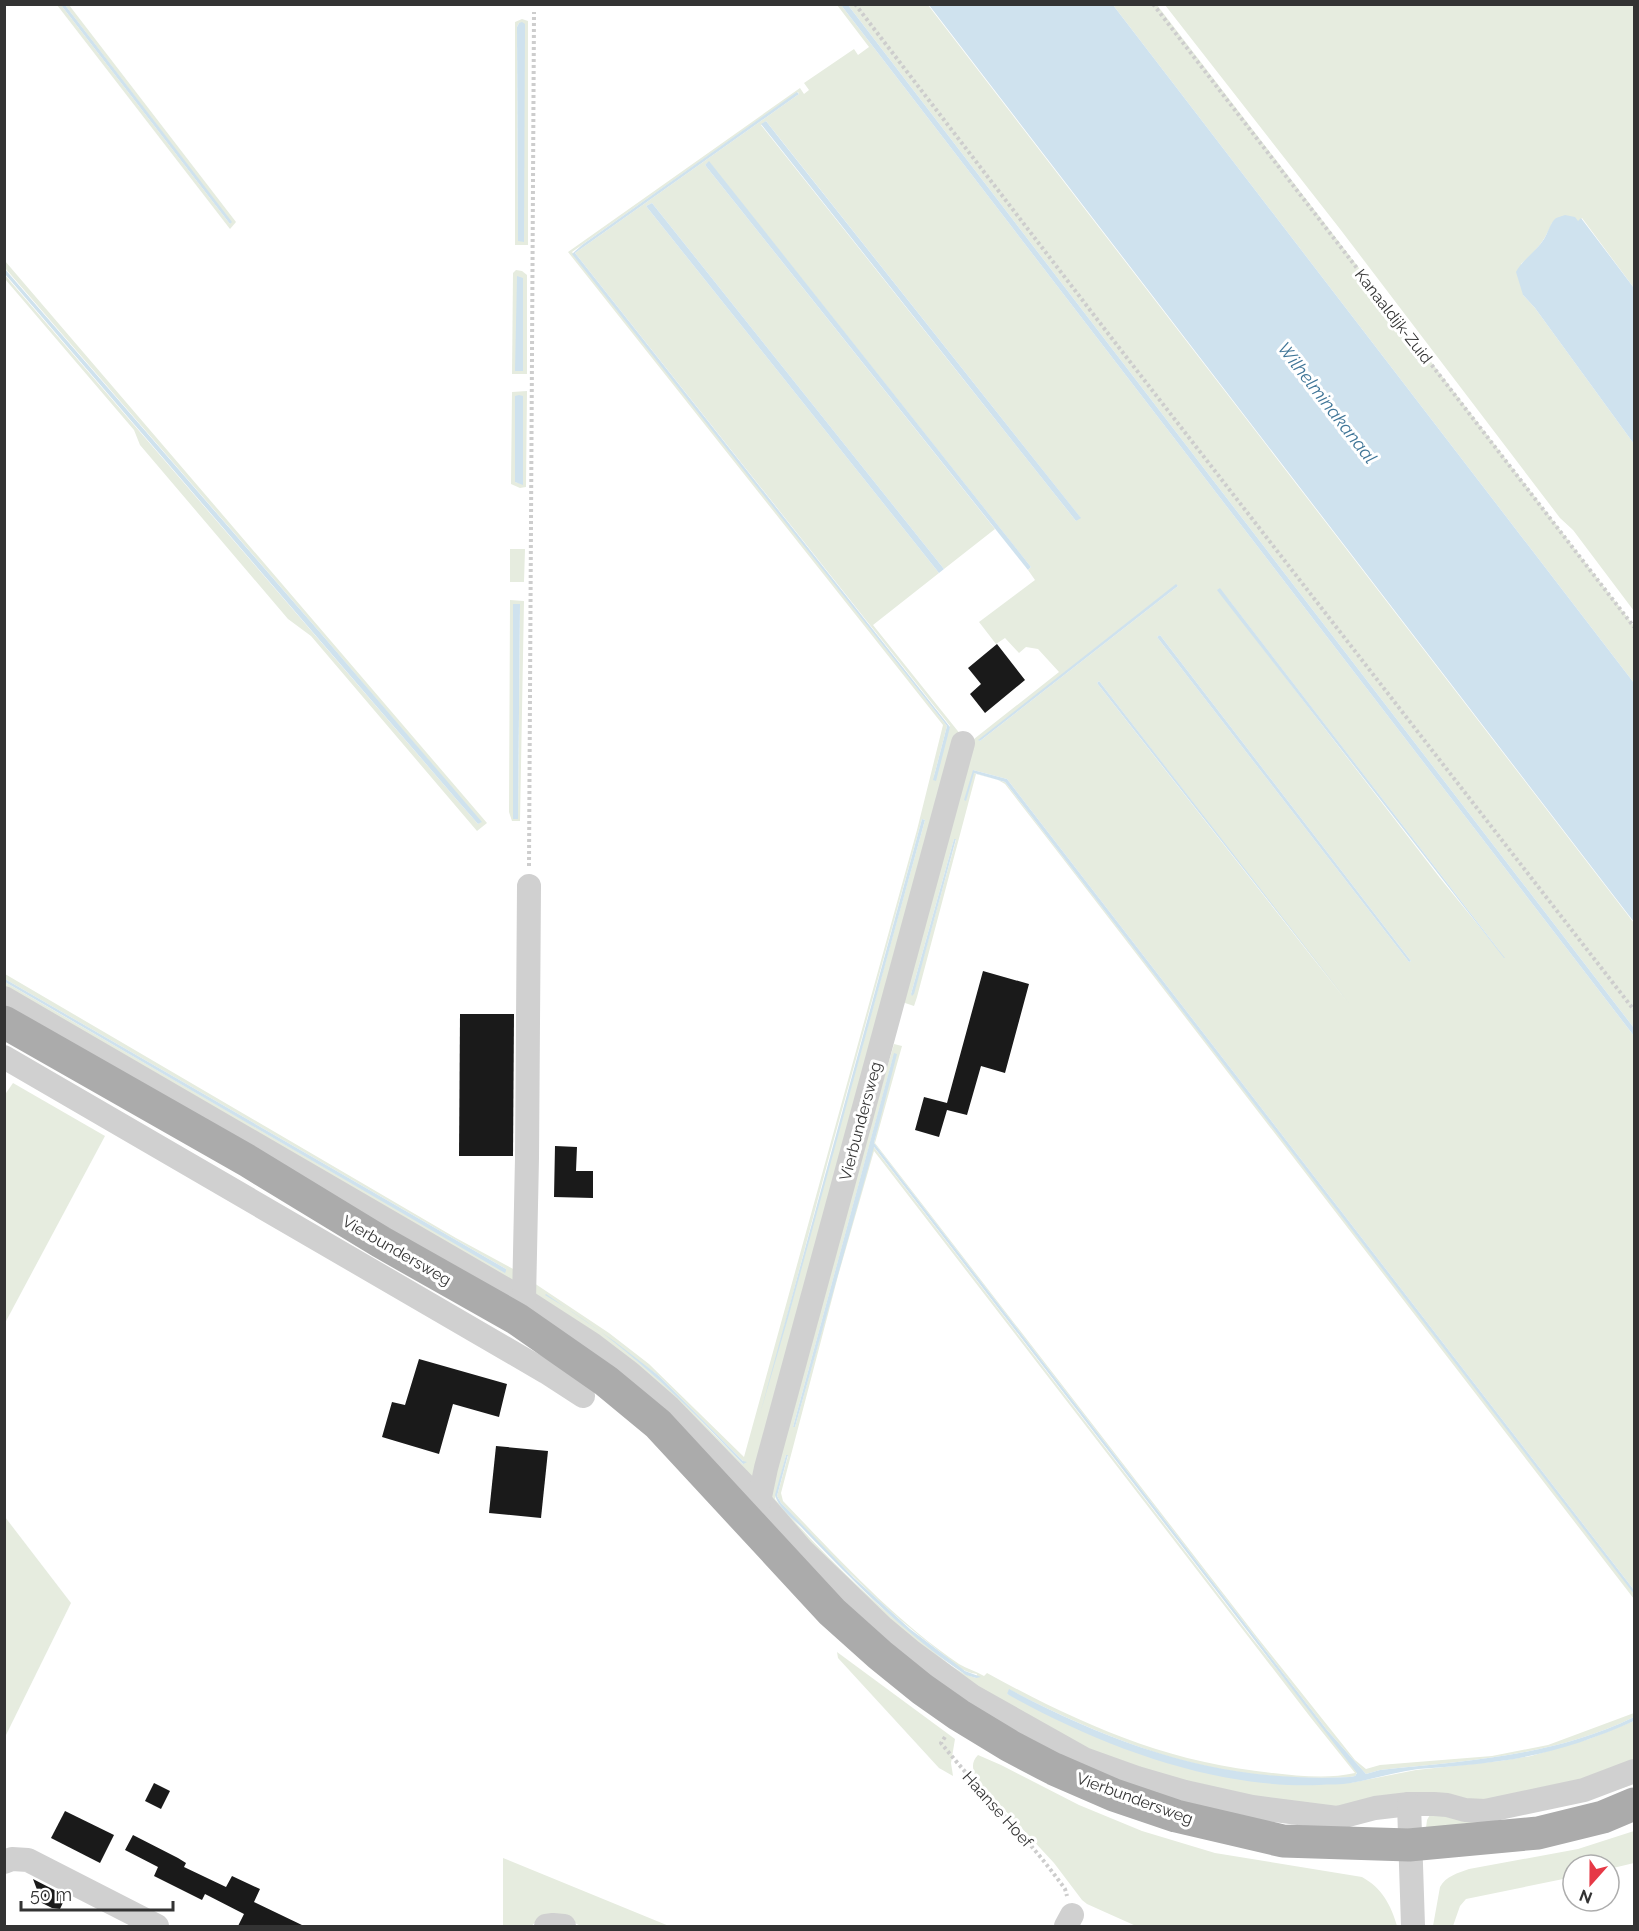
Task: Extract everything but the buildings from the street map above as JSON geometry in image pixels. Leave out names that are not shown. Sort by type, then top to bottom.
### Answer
[{"type":"main road","name":"Vierbundersweg","points":[[4,1022],[248,1161],[515,1322],[606,1382],[658,1424],[756,1514],[832,1612],[914,1682],[959,1715],[1054,1769],[1114,1795],[1176,1816],[1283,1841],[1409,1845],[1538,1833],[1604,1817],[1635,1804]]},
{"type":"street","name":"Vierbundersweg","points":[[963,743],[786,1393],[756,1514],[803,1551],[875,1621],[912,1652],[972,1696],[1084,1759],[1137,1778],[1185,1792],[1252,1807],[1325,1817],[1348,1816],[1376,1808],[1409,1804],[1447,1805],[1465,1810],[1485,1811],[1584,1790],[1635,1772]]},
{"type":"street","points":[[515,1322],[527,1158],[529,886]]},
{"type":"street","name":"Vierbundersweg","points":[[4,998],[515,1322],[546,1372],[583,1396]]},
{"type":"street","name":"Vierbundersweg","points":[[4,1057],[515,1322]]},
{"type":"street","points":[[1409,1804],[1413,1926]]},
{"type":"street","points":[[4,1862],[12,1859],[28,1860],[157,1926]]},
{"type":"street","points":[[546,1926],[564,1926]]},
{"type":"path","points":[[855,4],[1233,495],[1635,1010]]},
{"type":"path","name":"Kanaaldijk-Zuid","points":[[1153,4],[1635,627]]},
{"type":"path","points":[[529,886],[534,12]]},
{"type":"path","name":"Haanse Hoef","points":[[959,1715],[941,1743],[1045,1862],[1065,1890],[1069,1921]]},
{"type":"shaded area","points":[[57,5],[61,5],[230,224],[231,222],[65,5],[69,5],[236,222],[230,229]]},
{"type":"shaded area","points":[[837,5],[841,5],[1634,1036],[1634,1590],[1007,779],[973,770],[974,773],[1005,782],[1628,1585],[1634,1594],[1634,1599],[1005,784],[998,780],[976,774],[914,1006],[905,1003],[899,994],[974,739],[1059,672],[1038,649],[1026,647],[1019,653],[1005,638],[996,644],[979,622],[1035,580],[1028,570],[1031,567],[709,162],[705,165],[995,529],[944,569],[652,203],[646,206],[939,573],[873,625],[961,735],[755,1489],[531,1298],[528,1279],[609,1333],[649,1364],[744,1457],[917,830],[943,725],[568,252],[800,88],[804,94],[809,90],[804,83],[854,49],[858,55],[869,47]],"holes":[[[798,92],[799,94],[575,253],[950,726],[933,780],[947,726],[572,252]],[[766,121],[1080,517],[1076,521],[761,125]],[[1176,585],[1178,586],[980,741]],[[1218,590],[1229,600],[1505,958],[1440,878]],[[1160,635],[1411,961],[1409,962],[1157,637]],[[1099,681],[1348,1003],[1097,683]],[[922,819],[925,820],[777,1354]],[[954,839],[956,840],[913,995],[911,994]],[[637,1360],[659,1376],[743,1461],[743,1464],[676,1395]]]},
{"type":"shaded area","points":[[848,5],[928,5],[1634,923],[1634,1028]]},
{"type":"shaded area","points":[[1113,5],[1157,5],[1634,626],[1634,683]]},
{"type":"shaded area","points":[[1165,5],[1634,5],[1634,288],[1582,218],[1578,222],[1552,223],[1539,246],[1521,264],[1523,295],[1535,308],[1634,444],[1634,611],[1573,530],[1560,518],[1340,229]]},
{"type":"shaded area","points":[[522,19],[528,21],[528,245],[515,245],[515,22]],"holes":[[[519,23],[524,155],[524,241],[518,241],[517,27]]]},
{"type":"shaded area","points":[[5,261],[487,823],[477,831],[311,636],[288,619],[140,445],[134,430],[5,279],[4,274],[457,800],[478,824],[481,822],[5,268]]},
{"type":"shaded area","points":[[516,270],[527,275],[527,374],[512,374],[513,273]]},
{"type":"shaded area","points":[[527,391],[526,487],[520,488],[511,484],[512,392]],"holes":[[[523,396],[523,484],[515,482],[515,397]]]},
{"type":"shaded area","points":[[510,549],[525,549],[524,582],[510,582]]},
{"type":"shaded area","points":[[510,600],[524,601],[520,821],[512,821],[509,812]],"holes":[[[514,604],[520,605],[518,819],[513,819]]]},
{"type":"shaded area","points":[[5,974],[456,1238],[517,1271],[516,1283],[5,990],[5,982],[505,1272],[506,1269],[5,979]]},
{"type":"shaded area","points":[[894,1044],[902,1046],[875,1143],[1257,1637],[1355,1760],[1366,1769],[1380,1765],[1492,1756],[1548,1745],[1634,1713],[1634,1717],[1604,1730],[1542,1749],[1477,1760],[1380,1770],[1366,1774],[1327,1730],[874,1143],[894,1054],[793,1427],[795,1427],[873,1146],[1252,1638],[1358,1771],[1355,1776],[1350,1777],[1302,1778],[1258,1775],[1215,1768],[1133,1745],[1052,1711],[1010,1690],[1007,1694],[1153,1758],[1217,1775],[1288,1784],[1350,1783],[1416,1770],[1531,1756],[1589,1739],[1634,1721],[1634,1766],[1514,1800],[1350,1809],[1253,1802],[1084,1751],[923,1653],[762,1497]],"holes":[[[874,1151],[1311,1718],[1355,1773],[1324,1776],[1293,1775],[1234,1768],[1160,1750],[1090,1724],[987,1673],[984,1676],[965,1667],[911,1628],[889,1608],[783,1501],[781,1493],[838,1276]],[[786,1455],[788,1456],[777,1496],[781,1503],[876,1599],[956,1666],[977,1674],[976,1678],[951,1666],[868,1596],[829,1558],[775,1499]]]},
{"type":"shaded area","points":[[13,1083],[105,1136],[5,1323],[4,1096]]},
{"type":"shaded area","points":[[4,1517],[71,1603],[5,1737]]},
{"type":"shaded area","points":[[837,1652],[955,1739],[951,1763],[953,1776],[939,1768],[838,1658]]},
{"type":"shaded area","points":[[978,1755],[1079,1805],[1142,1831],[1215,1853],[1362,1877],[1375,1886],[1385,1898],[1397,1926],[1136,1926],[1082,1900],[1054,1863],[977,1780],[973,1764]]},
{"type":"shaded area","points":[[1634,1778],[1634,1784],[1602,1795],[1488,1821],[1426,1828],[1431,1813]]},
{"type":"shaded area","points":[[1634,1831],[1634,1863],[1621,1866],[1621,1853],[1561,1853],[1561,1879],[1466,1899],[1460,1906],[1453,1926],[1433,1926],[1440,1887],[1453,1875],[1469,1869],[1578,1849]]},
{"type":"shaded area","points":[[503,1858],[669,1926],[581,1926],[562,1917],[540,1919],[531,1926],[503,1926]]},
{"type":"water","points":[[61,5],[65,5],[232,222],[230,224]]},
{"type":"water","points":[[841,5],[848,5],[1634,1028],[1634,1036]]},
{"type":"water","name":"Wilhelminakanaal","points":[[929,5],[1113,5],[1634,683],[1634,922]]},
{"type":"water","points":[[522,22],[525,24],[524,242],[518,241],[517,27]]},
{"type":"water","points":[[797,92],[799,94],[575,253],[950,727],[936,781],[933,780],[947,726],[572,254]]},
{"type":"water","points":[[766,121],[1081,518],[1076,521],[761,124]]},
{"type":"water","points":[[709,161],[1031,567],[1028,570],[705,165]]},
{"type":"water","points":[[652,203],[944,569],[939,573],[646,206]]},
{"type":"water","points":[[1565,215],[1575,217],[1578,221],[1581,218],[1634,288],[1634,444],[1535,308],[1523,295],[1516,272],[1541,244],[1554,220]]},
{"type":"water","points":[[4,268],[482,822],[478,824],[457,800],[5,274]]},
{"type":"water","points":[[517,276],[523,278],[523,371],[515,371]]},
{"type":"water","points":[[515,396],[523,396],[523,485],[515,482]]},
{"type":"water","points":[[1176,584],[1178,586],[980,741],[978,740]]},
{"type":"water","points":[[1220,588],[1505,958],[1223,598],[1217,590]]},
{"type":"water","points":[[513,604],[520,604],[518,819],[513,819]]},
{"type":"water","points":[[1160,635],[1411,961],[1409,962],[1157,637]]},
{"type":"water","points":[[1099,681],[1349,1003],[1097,683]]},
{"type":"water","points":[[973,770],[1007,779],[1634,1590],[1634,1594],[1005,782],[974,773],[966,801],[964,800]]},
{"type":"water","points":[[922,819],[925,820],[760,1414]]},
{"type":"water","points":[[954,839],[956,839],[912,996],[911,994]]},
{"type":"water","points":[[5,979],[506,1269],[505,1273],[5,982]]},
{"type":"water","points":[[894,1053],[897,1054],[874,1143],[1327,1730],[1366,1774],[1380,1770],[1477,1760],[1542,1749],[1604,1730],[1634,1717],[1634,1721],[1568,1746],[1534,1755],[1469,1765],[1418,1769],[1347,1784],[1279,1784],[1238,1780],[1157,1760],[1079,1730],[1007,1694],[1009,1689],[1051,1710],[1132,1744],[1215,1767],[1258,1774],[1303,1777],[1350,1777],[1357,1773],[874,1147],[795,1427],[793,1427]]},
{"type":"water","points":[[600,1331],[659,1376],[743,1461],[747,1462],[743,1464],[674,1394]]},
{"type":"water","points":[[786,1455],[788,1455],[777,1496],[781,1503],[854,1578],[910,1629],[965,1671],[981,1677],[966,1675],[922,1643],[861,1588],[783,1509],[775,1495]]}]
